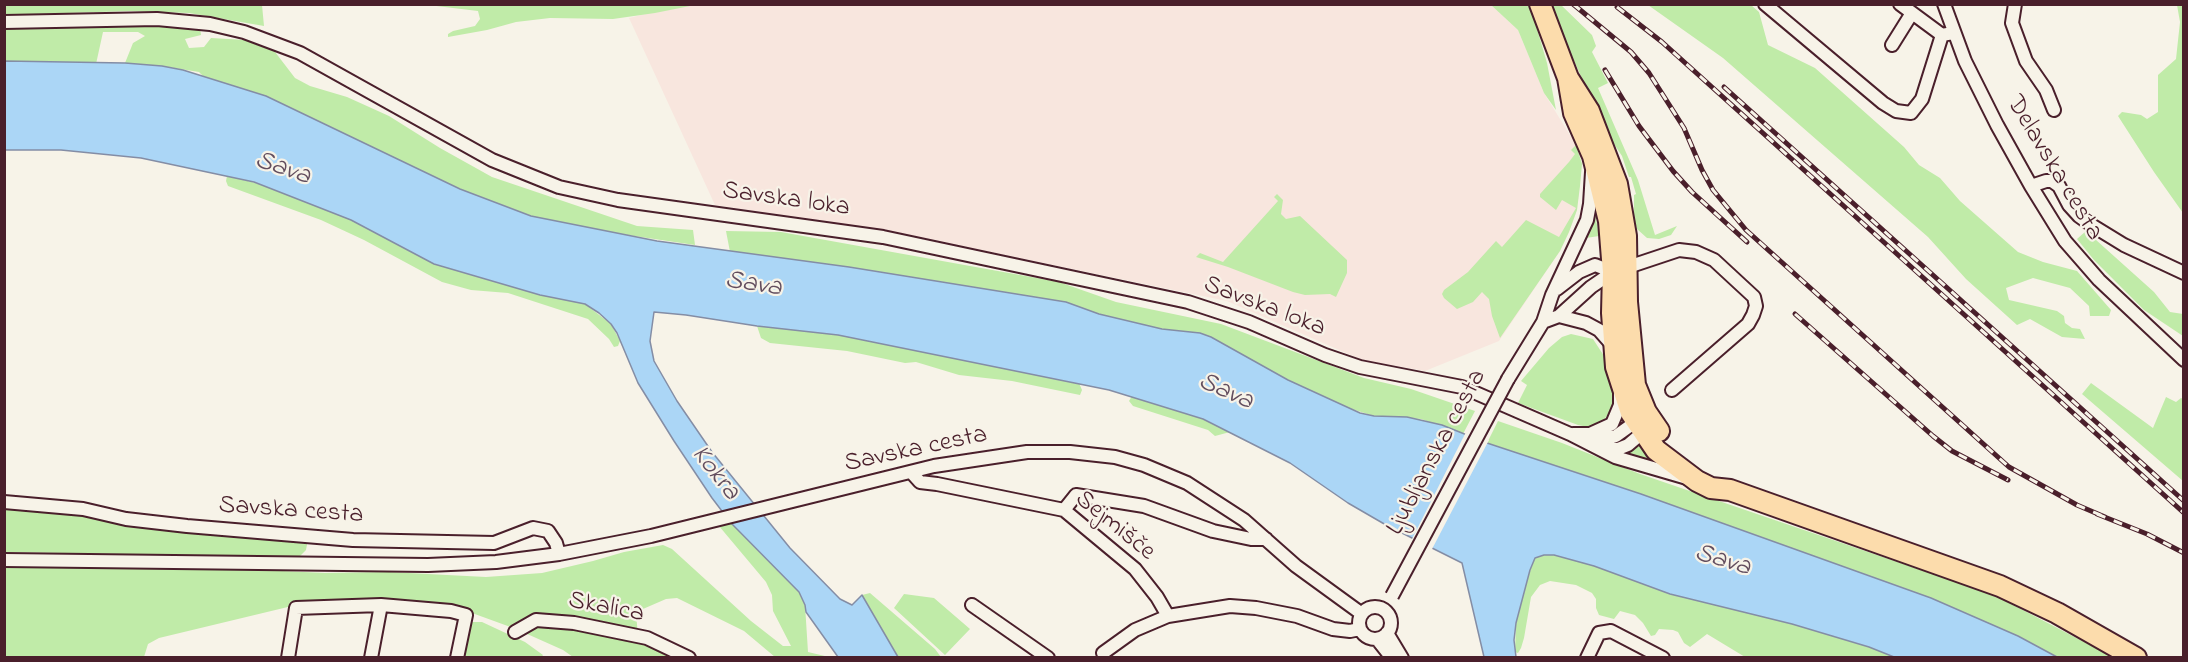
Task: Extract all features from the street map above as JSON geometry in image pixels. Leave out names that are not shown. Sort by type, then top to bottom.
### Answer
[{"type":"main road","name":"Ljubljanska cesta","points":[[1540,4],[1568,78],[1574,113],[1593,156]]},
{"type":"main road","name":"Ljubljanska cesta","points":[[1568,78],[1589,111],[1617,184],[1626,236],[1621,271],[1627,302],[1635,385],[1645,423],[1680,453],[1730,490]]},
{"type":"main road","points":[[1593,156],[1621,271],[1614,347],[1620,381],[1626,401],[1645,423],[1656,450],[1697,481],[1711,488],[1730,490],[2000,586],[2058,613],[2136,657]]},
{"type":"main road","points":[[2111,643],[2125,657]]},
{"type":"street","points":[[1765,4],[1883,102],[1896,111],[1911,113],[1922,99],[1947,34],[1900,4]]},
{"type":"street","name":"Delavska cesta","points":[[1944,4],[1947,34],[1965,61],[2031,186],[2065,241],[2099,280],[2184,360]]},
{"type":"street","points":[[2015,4],[2012,22],[2026,61],[2046,90],[2055,110]]},
{"type":"street","points":[[1892,45],[1912,13]]},
{"type":"street","name":"Savska loka","points":[[4,22],[157,19],[210,24],[244,32],[300,53],[492,160],[559,187],[627,202],[883,237],[1188,302],[1249,322],[1360,368],[1462,387],[1570,434],[1615,457],[1697,481]]},
{"type":"street","name":"Ljubljanska cesta","points":[[1384,611],[1508,379],[1543,322],[1552,295],[1587,220],[1593,156]]},
{"type":"street","points":[[2031,186],[2052,181],[2059,186],[2069,205],[2086,221],[2124,245],[2184,273]]},
{"type":"street","points":[[1543,322],[1559,316],[1592,286],[1621,271],[1679,250],[1696,252],[1714,260],[1754,297],[1756,306],[1748,324],[1672,390]]},
{"type":"street","points":[[1552,295],[1571,277],[1595,265],[1621,271]]},
{"type":"street","points":[[1559,316],[1586,323],[1599,330],[1614,347]]},
{"type":"street","points":[[1590,435],[1612,424],[1620,405],[1620,381]]},
{"type":"street","points":[[1570,434],[1590,435],[1604,439],[1645,423]]},
{"type":"street","points":[[1596,447],[1618,449],[1628,445],[1645,423]]},
{"type":"street","name":"Savska cesta","points":[[4,560],[428,565],[496,562],[559,554],[651,536],[934,466],[1027,452],[1070,452],[1115,457],[1144,465],[1187,483],[1244,520],[1296,566],[1362,614]]},
{"type":"street","name":"Sejmišče","points":[[911,472],[920,482],[1064,510],[1135,569],[1157,597],[1168,616]]},
{"type":"street","points":[[1064,510],[1076,495],[1144,506],[1213,531],[1251,539],[1266,539]]},
{"type":"street","name":"Savska cesta","points":[[4,502],[83,509],[126,519],[187,526],[353,540],[494,543],[533,528],[548,531],[556,543],[559,554]]},
{"type":"street","points":[[288,657],[296,608],[381,605],[451,611],[465,615],[457,657]]},
{"type":"street","points":[[371,657],[381,605]]},
{"type":"street","points":[[972,605],[1045,655]]},
{"type":"street","points":[[1103,653],[1135,630],[1168,616],[1230,606],[1256,608],[1297,616],[1333,629],[1350,631],[1360,629]]},
{"type":"street","points":[[1370,608],[1384,611],[1391,624],[1382,636],[1367,637],[1360,629],[1362,614],[1370,608]]},
{"type":"street","name":"Skalica","points":[[514,632],[536,620],[574,623],[647,638],[689,657]]},
{"type":"street","points":[[1587,657],[1599,633],[1611,631],[1663,657]]},
{"type":"street","points":[[1382,636],[1398,656]]},
{"type":"shaded area","points":[[685,4],[1491,5],[1518,30],[1544,93],[1576,145],[1582,164],[1577,210],[1560,251],[1499,341],[1425,371],[1362,360],[1227,301],[941,242],[715,205],[629,18]]},
{"type":"green space","points":[[4,5],[262,5],[264,26],[189,13],[130,11],[5,15]]},
{"type":"green space","points":[[428,5],[695,5],[613,19],[550,18],[516,22],[448,37],[448,34],[453,31],[475,26],[480,19],[478,11]]},
{"type":"green space","points":[[1491,5],[1530,5],[1547,63],[1556,110],[1544,93],[1518,30]]},
{"type":"green space","points":[[1549,5],[1561,5],[1592,35],[1596,46],[1592,52],[1608,83],[1598,88],[1638,180],[1655,235],[1677,226],[1671,235],[1659,239],[1647,238],[1637,229],[1634,218],[1634,195],[1636,194],[1631,177],[1629,177],[1622,156],[1606,132]]},
{"type":"green space","points":[[1648,5],[1751,5],[1759,12],[1768,45],[1815,68],[1904,147],[1919,165],[1940,178],[1960,201],[2018,252],[2043,262],[2077,271],[2111,310],[2109,316],[2090,316],[2089,306],[2070,288],[2033,278],[2006,288],[2009,300],[2057,311],[2064,316],[2065,323],[2072,328],[2080,329],[2085,339],[2062,337],[2030,319],[2017,325],[1966,279],[1928,237],[1723,58]]},
{"type":"green space","points":[[2177,5],[2184,5],[2183,213],[2118,116],[2122,112],[2141,115],[2147,119],[2158,112],[2158,75],[2176,59],[2180,22]]},
{"type":"green space","points":[[165,26],[200,28],[201,35],[185,39],[189,48],[204,47],[211,38],[246,40],[272,48],[295,78],[310,86],[347,97],[389,116],[492,177],[637,226],[693,230],[695,245],[607,232],[531,216],[460,189],[266,96],[204,77],[199,72],[125,63],[133,43],[145,36],[138,32],[103,32],[96,64],[5,61],[5,29]]},
{"type":"green space","points":[[1576,145],[1582,164],[1577,210],[1569,232],[1560,251],[1500,338],[1489,299],[1482,292],[1473,302],[1457,309],[1442,294],[1468,272],[1496,241],[1502,247],[1526,220],[1559,237],[1576,208],[1562,200],[1556,210],[1540,197],[1540,194],[1575,154],[1571,150]]},
{"type":"green space","points":[[227,176],[268,186],[351,220],[434,264],[540,295],[585,304],[611,324],[620,341],[618,346],[614,347],[588,319],[508,293],[471,290],[442,282],[364,240],[321,220],[228,186]]},
{"type":"green space","points":[[1277,194],[1283,200],[1281,214],[1286,219],[1300,216],[1347,260],[1347,273],[1336,297],[1330,294],[1305,295],[1293,292],[1196,257],[1200,253],[1223,262],[1278,201],[1274,197]]},
{"type":"green space","points":[[1595,214],[1599,236],[1586,238],[1591,215]]},
{"type":"green space","points":[[726,231],[781,232],[1059,282],[1116,302],[1221,324],[1364,378],[1411,389],[1475,411],[1463,434],[1421,419],[1374,416],[1345,407],[1288,380],[1200,333],[1162,329],[1099,314],[1066,302],[849,267],[730,252]]},
{"type":"green space","points":[[2086,231],[2154,292],[2170,312],[2183,314],[2183,336],[2144,310],[2094,260],[2077,239]]},
{"type":"green space","points":[[757,326],[838,335],[1079,383],[1082,390],[1080,395],[1012,381],[959,375],[916,362],[905,363],[847,351],[770,343],[761,338]]},
{"type":"green space","points":[[1571,334],[1593,339],[1606,359],[1613,382],[1615,396],[1612,410],[1601,423],[1588,427],[1518,403],[1527,385],[1521,381],[1549,348],[1562,337]]},
{"type":"green space","points":[[2091,383],[2153,428],[2166,397],[2176,402],[2183,399],[2183,481],[2082,394]]},
{"type":"green space","points":[[1132,396],[1203,419],[1230,432],[1215,436],[1208,430],[1133,406],[1129,401]]},
{"type":"green space","points":[[1498,421],[1640,474],[1994,595],[2113,657],[2057,657],[2018,636],[1931,598],[1641,494],[1487,443]]},
{"type":"green space","points":[[1641,443],[1657,460],[1657,464],[1626,454]]},
{"type":"green space","points":[[4,504],[308,539],[306,550],[299,557],[5,552]]},
{"type":"green space","points":[[731,523],[799,592],[805,605],[808,652],[829,657],[775,657],[744,631],[677,598],[666,599],[636,612],[638,637],[681,657],[573,657],[563,650],[516,629],[461,609],[292,606],[159,638],[148,644],[144,657],[5,657],[4,567],[219,568],[486,577],[542,573],[624,552],[663,545],[672,549],[751,621],[783,646],[791,646],[773,611],[772,595],[766,582],[719,526]]},
{"type":"green space","points":[[1554,555],[1594,566],[1670,594],[1792,624],[1869,647],[1894,657],[1745,657],[1707,634],[1690,647],[1684,643],[1678,632],[1673,630],[1659,629],[1655,635],[1651,636],[1635,615],[1620,611],[1614,619],[1599,615],[1596,599],[1592,593],[1576,585],[1550,581],[1540,585],[1531,597],[1524,638],[1518,653],[1515,652],[1516,623],[1525,584],[1535,558]]},
{"type":"green space","points":[[870,593],[935,649],[941,657],[898,657],[862,595]]},
{"type":"green space","points":[[904,594],[934,598],[970,629],[945,655],[894,608]]},
{"type":"green space","points":[[482,622],[525,642],[543,655],[541,658],[461,658],[470,623]]},
{"type":"water","points":[[5,61],[125,63],[183,70],[266,96],[460,189],[531,216],[657,241],[849,267],[1066,302],[1099,314],[1162,329],[1200,333],[1288,380],[1360,413],[1374,416],[1407,417],[1442,425],[1487,443],[1641,494],[1931,598],[2018,636],[2057,657],[1894,657],[1869,647],[1792,624],[1670,594],[1594,566],[1554,555],[1544,555],[1535,558],[1530,570],[1516,623],[1514,640],[1516,657],[1484,657],[1462,563],[1348,503],[1290,463],[1203,419],[1109,390],[838,335],[654,312],[650,341],[654,361],[677,401],[712,452],[790,548],[840,599],[852,605],[862,595],[898,657],[838,657],[806,612],[799,592],[731,523],[712,498],[638,383],[617,333],[599,313],[585,304],[540,295],[434,264],[351,220],[254,182],[141,158],[61,150],[5,150]]},
{"type":"pier","points":[[1466,432],[1489,440],[1431,551],[1411,541]]},
{"type":"railway","points":[[1573,4],[1631,52],[1649,73],[1684,128],[1713,190],[1746,230],[2009,467],[2077,505],[2105,517]]},
{"type":"railway","points":[[1617,7],[1662,42],[2184,513]]},
{"type":"railway","points":[[1605,70],[1639,126],[1673,171],[1692,192],[1747,242]]},
{"type":"railway","points":[[1724,87],[2184,501]]},
{"type":"railway","points":[[1795,314],[1952,451],[2008,480]]},
{"type":"railway","points":[[2097,514],[2147,534],[2184,553]]},
{"type":"water label","name":"Sava","points":[[282,170]]},
{"type":"water label","name":"Sava","points":[[753,286]]},
{"type":"water label","name":"Sava","points":[[1225,393]]},
{"type":"water label","name":"Kokra","points":[[714,474]]},
{"type":"water label","name":"Sava","points":[[1722,562]]}]
